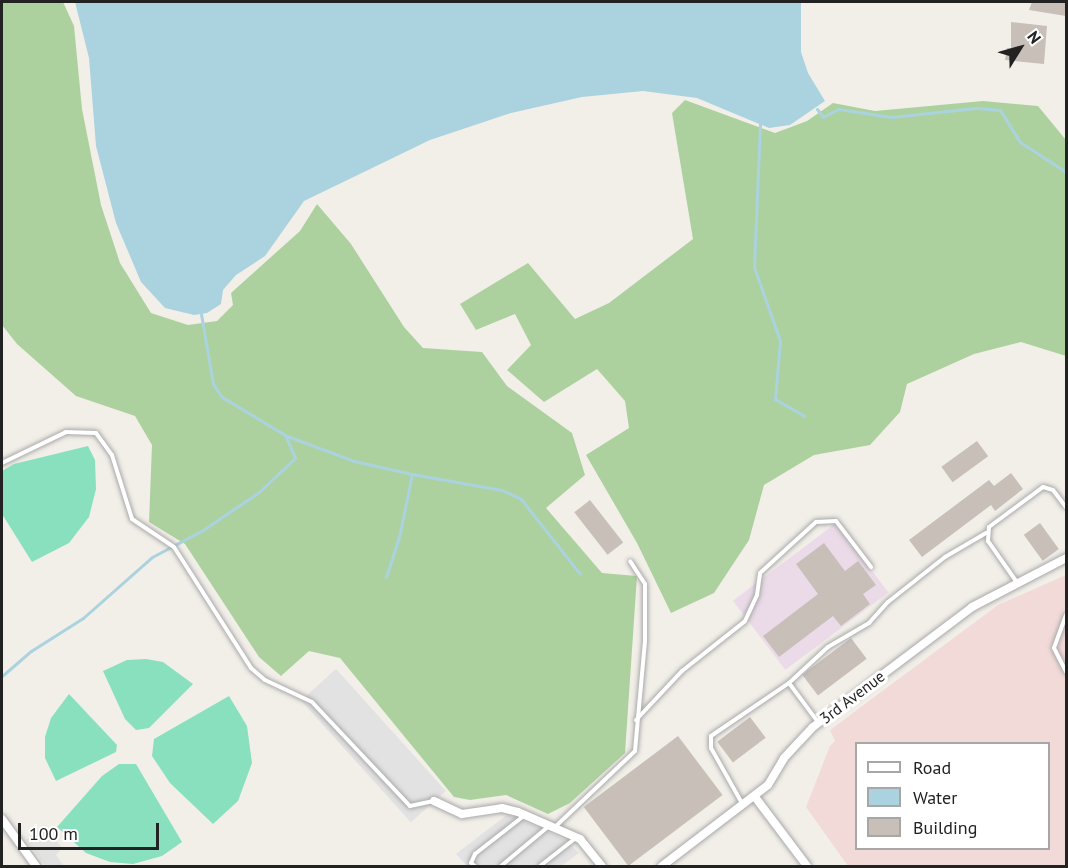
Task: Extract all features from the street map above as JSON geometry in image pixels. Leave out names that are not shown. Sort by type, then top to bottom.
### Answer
[{"type":"street","name":"3rd Avenue","points":[[663,867],[768,785],[801,738],[818,723],[972,607],[1016,581],[1066,558]]},
{"type":"street","points":[[755,797],[807,867]]},
{"type":"street","points":[[434,801],[462,814],[502,808],[525,815],[577,837],[602,867]]},
{"type":"street","points":[[2,819],[36,867]]},
{"type":"lane","points":[[2,463],[66,432],[96,433],[112,455],[132,519],[174,547],[251,668],[265,680],[312,702],[410,806],[434,801]]},
{"type":"lane","points":[[744,805],[711,748],[711,736],[789,683],[828,647],[869,623],[888,602],[945,557],[986,533],[1043,487],[1053,490],[1066,507]]},
{"type":"lane","points":[[636,720],[682,671],[745,621],[757,595],[760,573],[816,522],[836,521],[871,567]]},
{"type":"lane","points":[[986,533],[1016,581]]},
{"type":"lane","points":[[501,867],[552,826],[635,751],[645,640],[645,584],[630,561]]},
{"type":"lane","points":[[1066,615],[1054,648],[1066,672]]},
{"type":"lane","points":[[789,683],[818,723]]},
{"type":"lane","points":[[475,867],[471,862],[475,854],[525,815]]},
{"type":"lane","points":[[540,867],[577,837]]},
{"type":"shaded area","points":[[836,523],[888,592],[785,670],[733,601]]},
{"type":"shaded area","points":[[1066,575],[1066,866],[848,866],[806,807],[830,746],[835,741],[830,730],[998,605]]},
{"type":"shaded area","points":[[336,669],[446,791],[411,822],[301,700]]},
{"type":"shaded area","points":[[508,814],[563,839],[579,853],[561,866],[467,866],[456,854]]},
{"type":"shaded area","points":[[45,825],[62,848],[56,855],[64,866],[46,866],[26,840]]},
{"type":"green space","points":[[2,2],[63,2],[74,26],[82,109],[101,205],[120,263],[151,313],[188,325],[217,321],[233,305],[231,293],[300,231],[317,204],[351,244],[404,327],[423,348],[482,352],[507,386],[572,433],[585,475],[546,508],[602,573],[637,576],[625,753],[570,803],[548,814],[506,795],[470,800],[454,797],[340,658],[309,651],[281,676],[259,657],[185,544],[149,522],[152,445],[135,416],[76,396],[17,344],[2,325]]},
{"type":"green space","points":[[685,100],[775,133],[807,121],[833,103],[875,111],[983,101],[1038,106],[1066,140],[1066,356],[1021,342],[974,354],[907,384],[900,412],[870,445],[814,455],[764,485],[749,540],[714,593],[671,613],[637,543],[586,455],[629,428],[625,401],[597,369],[544,402],[507,370],[531,345],[515,314],[476,330],[460,304],[528,263],[575,319],[609,303],[693,239],[672,113]]},
{"type":"green space","points":[[88,446],[95,460],[96,489],[89,517],[69,543],[32,562],[2,514],[2,471],[14,464]]},
{"type":"green space","points":[[146,659],[163,662],[193,684],[149,728],[136,730],[125,719],[103,671],[127,660]]},
{"type":"green space","points":[[69,694],[117,745],[116,752],[56,781],[45,758],[45,737],[51,718]]},
{"type":"green space","points":[[229,696],[247,726],[252,763],[238,801],[213,824],[170,783],[152,756],[154,739]]},
{"type":"green space","points":[[119,764],[136,764],[182,842],[162,856],[133,864],[110,862],[86,853],[57,827],[102,776]]},
{"type":"water","points":[[75,2],[801,2],[801,52],[808,73],[825,101],[790,125],[769,128],[697,98],[643,91],[582,97],[511,113],[430,140],[304,201],[265,256],[236,275],[223,290],[221,304],[207,313],[194,315],[165,308],[141,282],[116,223],[96,146],[89,58]]},
{"type":"building","points":[[1032,2],[1066,2],[1066,16],[1029,10]]},
{"type":"building","points":[[1011,22],[1047,26],[1044,64],[1005,60],[1007,48],[1011,48]]},
{"type":"building","points":[[977,441],[988,456],[953,482],[941,467]]},
{"type":"building","points":[[1011,473],[1023,489],[995,511],[991,505],[922,557],[909,540],[989,480],[994,486]]},
{"type":"building","points":[[590,500],[623,543],[607,555],[574,512]]},
{"type":"building","points":[[1040,523],[1059,549],[1043,561],[1024,535]]},
{"type":"building","points":[[824,543],[845,571],[858,561],[876,585],[863,594],[870,604],[841,626],[833,616],[779,657],[763,636],[818,594],[796,564]]},
{"type":"building","points":[[851,638],[867,659],[818,695],[802,675]]},
{"type":"building","points":[[750,717],[766,738],[733,762],[717,742]]},
{"type":"building","points":[[678,736],[723,795],[628,866],[584,807]]},
{"type":"waterway","points":[[817,109],[823,117],[838,109],[891,117],[976,108],[1000,110],[1020,142],[1066,172]]},
{"type":"waterway","points":[[760,124],[754,267],[780,341],[775,399],[805,416]]},
{"type":"waterway","points":[[2,676],[31,651],[83,618],[152,557],[203,530],[259,492],[295,458],[285,435],[222,397],[213,384],[201,314]]},
{"type":"waterway","points":[[287,436],[354,461],[412,474],[399,537],[386,577]]},
{"type":"waterway","points":[[412,474],[502,490],[521,499],[580,574]]}]
